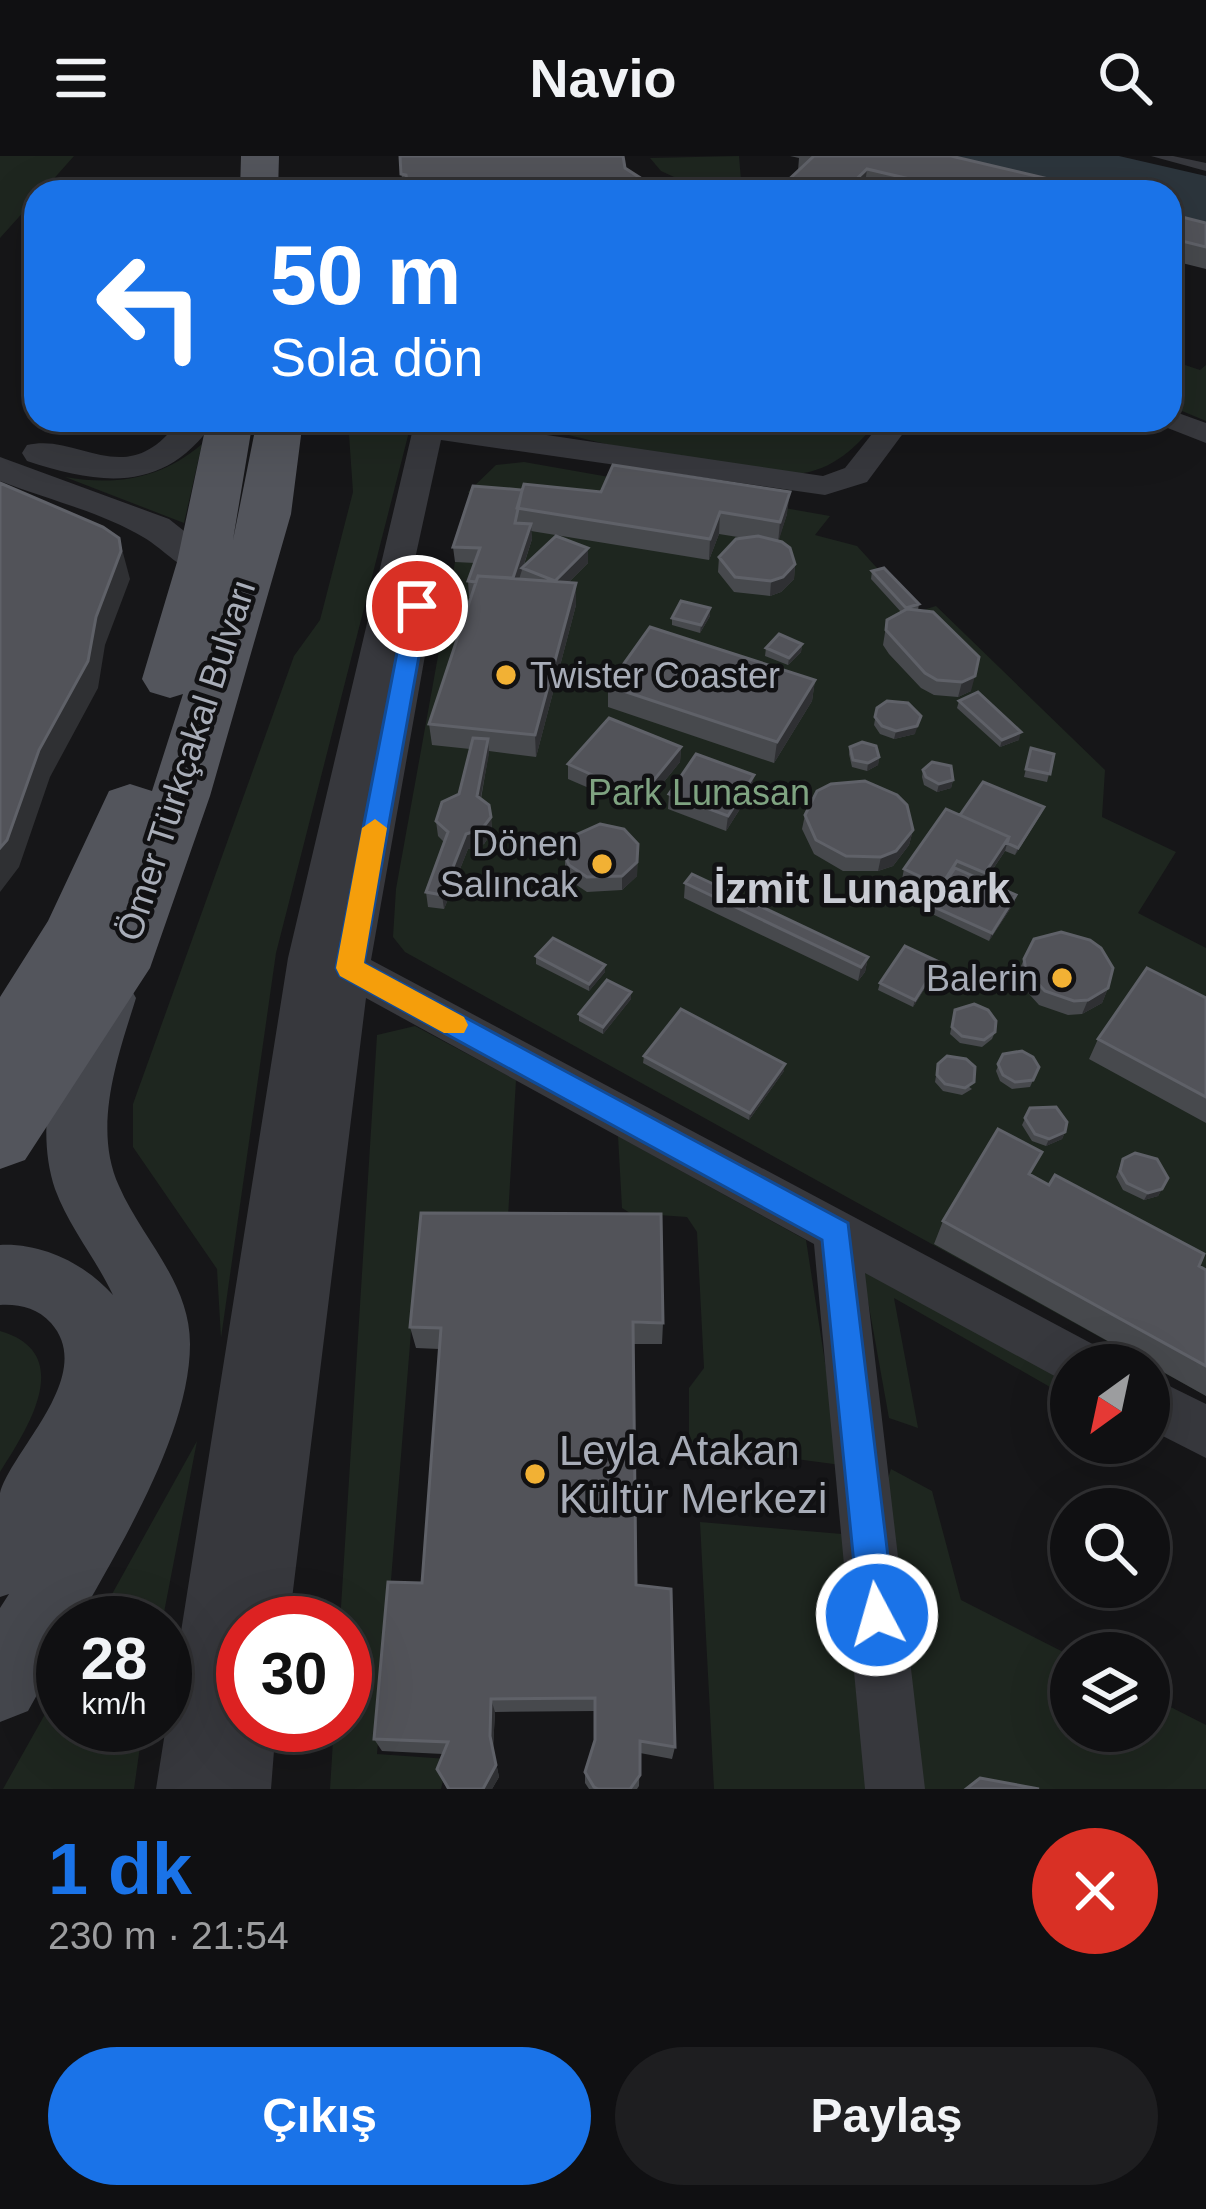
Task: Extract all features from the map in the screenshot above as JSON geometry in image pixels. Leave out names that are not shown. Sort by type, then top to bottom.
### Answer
[{"type":"main road","name":"Ömer Türkçakal Bulvarı","points":[[0,1049],[72,938],[105,873],[153,741],[202,562],[228,432]]},
{"type":"main road","name":"Ömer Türkçakal Bulvarı","points":[[0,1138],[117,968],[180,796],[266,514],[278,432]]},
{"type":"main road","points":[[0,1683],[114,1477],[140,1424],[152,1381],[156,1343],[150,1306],[136,1268],[84,1184],[76,1150],[76,1108],[84,1069],[117,968]]},
{"type":"main road","points":[[0,1275],[52,1284],[86,1307],[100,1345],[95,1391],[0,1561]]},
{"type":"street","points":[[0,439],[78,467],[120,470],[176,448],[188,432]]},
{"type":"street","points":[[186,1789],[330,958],[439,432]]},
{"type":"street","points":[[484,432],[825,486],[856,475],[889,432]]},
{"type":"street","points":[[0,468],[155,527],[202,562]]},
{"type":"street","points":[[330,958],[1050,1348]]},
{"type":"street","points":[[264,1596],[330,958]]},
{"type":"street","points":[[837,1233],[895,1789]]},
{"type":"street","points":[[1170,1413],[1206,1432]]},
{"type":"street","points":[[241,1789],[244,1752]]},
{"type":"lane","points":[[1157,156],[1206,167]]},
{"type":"green space","points":[[0,156],[74,156],[53,180],[24,180],[24,211],[0,238]]},
{"type":"green space","points":[[739,156],[741,180],[681,180],[661,171],[650,158]]},
{"type":"green space","points":[[1182,364],[1200,370],[1206,365],[1206,421],[1182,411]]},
{"type":"green space","points":[[349,432],[409,432],[276,953],[221,1338],[217,1269],[133,1147],[133,1104],[294,656],[320,620],[353,492]]},
{"type":"green space","points":[[558,432],[868,432],[843,456],[797,474],[744,470]]},
{"type":"green space","points":[[202,444],[184,523],[65,477],[103,481],[138,477],[171,465]]},
{"type":"green space","name":"Park Lunasan","points":[[524,462],[830,516],[815,535],[857,546],[917,612],[936,606],[1105,770],[1102,817],[1176,852],[1138,913],[1206,948],[1206,1396],[1170,1376],[1170,1344],[1112,1344],[405,952],[393,937],[396,889],[455,562],[474,501],[468,492],[496,465]]},
{"type":"green space","points":[[415,1026],[516,1080],[508,1217],[420,1220],[377,1754],[448,1759],[441,1789],[330,1789],[332,1752],[372,1752],[372,1596],[342,1596],[377,1035]]},
{"type":"green space","points":[[618,1136],[806,1240],[841,1465],[689,1445],[689,1388],[704,1368],[697,1232],[687,1217],[630,1213],[622,1208]]},
{"type":"green space","points":[[861,1262],[1050,1366],[1050,1387],[894,1298],[918,1428],[889,1418]]},
{"type":"green space","points":[[0,1331],[23,1342],[36,1356],[41,1373],[33,1413],[0,1472]]},
{"type":"green space","points":[[197,1441],[167,1596],[111,1596]]},
{"type":"green space","points":[[891,1469],[932,1491],[961,1600],[1050,1645],[1050,1752],[1170,1752],[1170,1707],[1206,1725],[1206,1789],[908,1789],[878,1509]]},
{"type":"green space","points":[[700,1522],[842,1534],[873,1789],[714,1789]]},
{"type":"green space","points":[[36,1730],[36,1752],[139,1752],[134,1789],[3,1789]]},
{"type":"shaded area","points":[[891,156],[1119,156],[1206,176],[1206,233],[1182,227],[1182,180],[989,180]]},
{"type":"building","points":[[400,156],[623,156],[625,168],[642,179],[407,180],[401,174]]},
{"type":"building","points":[[814,156],[951,156],[1053,180],[914,180],[867,169],[856,180],[788,180]]},
{"type":"building","points":[[1182,217],[1206,223],[1206,247],[1182,241]]},
{"type":"building","points":[[613,465],[790,492],[780,522],[720,512],[710,539],[517,508],[524,484],[601,492]]},
{"type":"building","points":[[0,483],[103,527],[119,538],[121,551],[96,617],[88,661],[39,750],[0,848]]},
{"type":"building","points":[[473,486],[522,490],[515,523],[531,524],[513,578],[478,576],[476,582],[468,581],[480,548],[453,547]]},
{"type":"building","points":[[556,536],[588,548],[555,581],[522,568]]},
{"type":"building","points":[[758,536],[790,548],[795,564],[783,577],[771,581],[735,577],[719,557],[736,539]]},
{"type":"building","points":[[884,568],[919,604],[906,608],[872,571]]},
{"type":"building","name":"Twister Coaster","points":[[478,576],[576,583],[535,735],[429,724]]},
{"type":"building","points":[[681,601],[710,608],[701,625],[672,618]]},
{"type":"building","points":[[907,609],[933,612],[979,657],[975,676],[962,682],[937,680],[925,673],[886,630],[887,620]]},
{"type":"building","points":[[650,627],[815,680],[777,742],[608,686]]},
{"type":"building","points":[[779,634],[802,644],[789,658],[766,648]]},
{"type":"building","points":[[978,692],[1021,732],[1002,740],[959,701]]},
{"type":"building","points":[[887,701],[908,703],[921,716],[917,726],[896,731],[882,726],[875,717],[877,708]]},
{"type":"building","points":[[609,718],[681,747],[650,785],[626,790],[568,764]]},
{"type":"building","points":[[473,738],[488,739],[477,796],[489,805],[491,817],[482,829],[466,834],[442,895],[426,892],[448,832],[436,821],[442,802],[459,794]]},
{"type":"building","points":[[862,742],[876,746],[879,757],[868,763],[853,760],[850,747]]},
{"type":"building","points":[[1031,748],[1054,754],[1050,774],[1026,769]]},
{"type":"building","points":[[696,754],[754,775],[728,816],[669,794]]},
{"type":"building","points":[[932,762],[951,766],[953,780],[939,784],[926,777],[923,770]]},
{"type":"building","points":[[865,781],[897,795],[907,805],[913,830],[896,851],[881,857],[846,856],[816,840],[805,815],[817,791],[831,784]]},
{"type":"building","points":[[983,782],[1044,807],[1018,848],[1007,843],[1009,837],[960,815]]},
{"type":"building","points":[[946,809],[1009,837],[985,873],[957,861],[941,886],[904,869]]},
{"type":"building","name":"Dönen Salıncak","points":[[600,824],[624,829],[638,844],[637,862],[622,876],[587,877],[569,865],[565,856],[569,838]]},
{"type":"building","points":[[955,868],[1016,895],[992,933],[930,905]]},
{"type":"building","points":[[692,874],[868,957],[861,967],[685,883]]},
{"type":"building","name":"Balerin","points":[[1061,932],[1090,940],[1113,968],[1108,988],[1088,1000],[1074,1001],[1045,991],[1026,971],[1024,959],[1034,939]]},
{"type":"building","points":[[553,938],[605,965],[589,984],[536,956]]},
{"type":"building","points":[[905,946],[939,962],[915,1000],[880,983]]},
{"type":"building","points":[[1147,968],[1206,998],[1206,1097],[1098,1039]]},
{"type":"building","points":[[607,980],[631,992],[603,1027],[579,1014]]},
{"type":"building","points":[[974,1004],[988,1010],[996,1021],[995,1032],[984,1040],[962,1036],[952,1027],[955,1010]]},
{"type":"building","points":[[681,1009],[785,1064],[750,1113],[644,1056]]},
{"type":"building","points":[[1022,1051],[1039,1067],[1033,1080],[1015,1082],[1003,1075],[998,1064],[1003,1054]]},
{"type":"building","points":[[947,1056],[966,1059],[975,1067],[974,1082],[965,1088],[945,1084],[937,1075],[938,1064]]},
{"type":"building","points":[[1056,1107],[1067,1122],[1065,1132],[1049,1139],[1035,1134],[1025,1118],[1030,1108]]},
{"type":"building","points":[[998,1129],[1042,1152],[1029,1174],[1049,1185],[1055,1175],[1204,1254],[1199,1266],[1206,1270],[1206,1366],[1170,1344],[943,1221]]},
{"type":"building","points":[[1135,1153],[1157,1159],[1168,1178],[1162,1189],[1148,1193],[1127,1183],[1120,1171],[1123,1159]]},
{"type":"building","name":"Leyla Atakan Kültür Merkezi","points":[[421,1213],[661,1214],[663,1323],[633,1322],[636,1585],[671,1589],[675,1747],[640,1741],[640,1775],[630,1789],[598,1789],[585,1772],[595,1740],[595,1698],[491,1699],[490,1736],[496,1765],[483,1789],[449,1789],[437,1769],[448,1742],[374,1739],[388,1582],[422,1583],[441,1328],[410,1327]]},
{"type":"building","points":[[980,1778],[1039,1789],[966,1789]]},
{"type":"slow traffic","points":[[375,828],[350,968],[454,1025]]},
{"type":"place","name":"Twister Coaster","points":[[506,675]]},
{"type":"place","name":"Dönen Salıncak","points":[[602,864]]},
{"type":"place","name":"Balerin","points":[[1062,978]]},
{"type":"place","name":"Leyla Atakan Kültür Merkezi","points":[[535,1474]]},
{"type":"district","name":"İzmit Lunapark","points":[[862,888]]},
{"type":"route","points":[[417,606],[350,968],[837,1233],[877,1615]]}]
